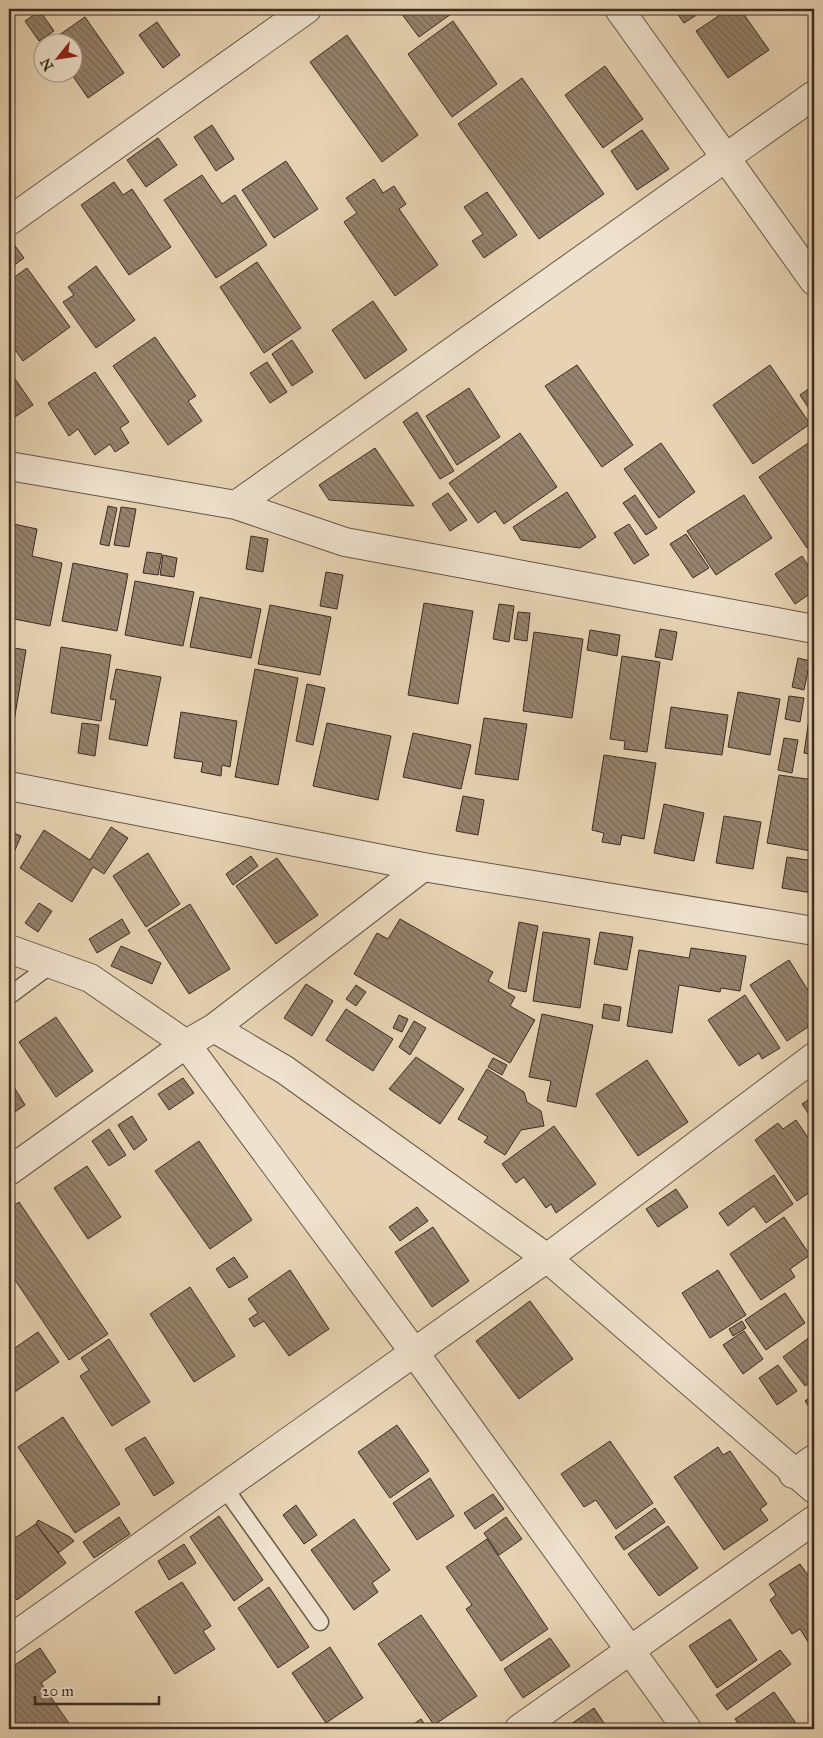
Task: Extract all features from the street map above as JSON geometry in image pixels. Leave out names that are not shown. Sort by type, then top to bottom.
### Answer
[{"type":"street","points":[[9,221],[307,9]]},
{"type":"street","points":[[619,9],[814,281]]},
{"type":"street","points":[[236,505],[814,95]]},
{"type":"street","points":[[9,466],[236,505],[344,542],[814,629]]},
{"type":"street","points":[[9,786],[424,867],[814,931]]},
{"type":"street","points":[[9,1171],[186,1044],[214,1028],[424,867]]},
{"type":"street","points":[[9,949],[90,978],[186,1044],[414,1352],[687,1729]]},
{"type":"street","points":[[214,1028],[285,1070],[547,1258],[807,1474]]},
{"type":"street","points":[[9,1640],[547,1258],[814,1057]]},
{"type":"street","points":[[519,1729],[814,1520]]},
{"type":"lane","points":[[9,996],[52,964]]},
{"type":"lane","points":[[224,1487],[320,1622]]},
{"type":"building","points":[[398,9],[458,9],[419,37]]},
{"type":"building","points":[[674,9],[706,9],[684,23]]},
{"type":"building","points":[[729,9],[740,9],[769,50],[728,78],[696,31]]},
{"type":"building","points":[[40,11],[54,31],[33,32],[25,21]]},
{"type":"building","points":[[85,17],[124,73],[88,98],[77,82],[82,82],[82,32],[63,32]]},
{"type":"building","points":[[453,21],[497,84],[452,117],[408,54]]},
{"type":"building","points":[[157,22],[180,55],[163,68],[139,35]]},
{"type":"building","points":[[347,35],[418,135],[382,162],[310,62]]},
{"type":"building","points":[[605,66],[643,119],[603,148],[565,95]]},
{"type":"building","points":[[522,78],[604,194],[539,239],[458,124]]},
{"type":"building","points":[[212,125],[234,159],[216,171],[194,137]]},
{"type":"building","points":[[642,130],[669,169],[637,190],[611,151]]},
{"type":"building","points":[[158,138],[177,165],[146,187],[127,160]]},
{"type":"building","points":[[286,161],[318,209],[274,238],[242,190]]},
{"type":"building","points":[[202,175],[222,204],[235,195],[267,245],[216,278],[164,200]]},
{"type":"building","points":[[374,179],[383,193],[394,186],[406,204],[399,209],[438,265],[395,296],[344,222],[357,213],[346,198]]},
{"type":"building","points":[[114,182],[123,195],[132,189],[171,247],[129,275],[81,205]]},
{"type":"building","points":[[487,192],[517,235],[484,258],[472,241],[483,234],[464,207]]},
{"type":"building","points":[[13,243],[24,258],[9,269],[9,246]]},
{"type":"building","points":[[257,262],[301,328],[264,353],[220,287]]},
{"type":"building","points":[[96,266],[135,320],[96,348],[63,302],[74,295],[68,287]]},
{"type":"building","points":[[27,268],[70,327],[23,361],[9,341],[9,281]]},
{"type":"building","points":[[373,301],[407,350],[365,379],[332,330]]},
{"type":"building","points":[[155,337],[196,396],[188,401],[202,421],[168,445],[113,366]]},
{"type":"building","points":[[292,340],[313,372],[292,386],[272,354]]},
{"type":"building","points":[[267,362],[287,392],[270,403],[250,373]]},
{"type":"building","points":[[577,365],[633,445],[602,467],[545,386]]},
{"type":"building","points":[[770,365],[810,424],[753,464],[713,405]]},
{"type":"building","points":[[9,370],[33,405],[9,421]]},
{"type":"building","points":[[95,372],[129,422],[120,428],[129,443],[115,452],[110,444],[95,455],[78,429],[69,436],[48,403]]},
{"type":"building","points":[[814,385],[814,416],[800,395]]},
{"type":"building","points":[[469,388],[500,437],[457,465],[426,416]]},
{"type":"building","points":[[417,412],[454,471],[440,479],[403,422]]},
{"type":"building","points":[[520,433],[557,487],[504,524],[495,511],[478,523],[449,483]]},
{"type":"building","points":[[814,439],[814,543],[807,548],[759,477]]},
{"type":"building","points":[[661,443],[695,492],[659,518],[624,469]]},
{"type":"building","points":[[375,448],[414,506],[329,500],[319,485]]},
{"type":"building","points":[[567,492],[596,537],[580,548],[521,540],[513,527]]},
{"type":"building","points":[[448,493],[467,520],[450,531],[432,504]]},
{"type":"building","points":[[635,495],[657,528],[646,535],[623,503]]},
{"type":"building","points":[[744,495],[772,538],[716,575],[687,531]]},
{"type":"building","points":[[108,506],[117,508],[109,546],[100,544]]},
{"type":"building","points":[[121,507],[136,509],[129,547],[114,545]]},
{"type":"building","points":[[9,523],[37,529],[32,556],[62,563],[50,626],[9,618]]},
{"type":"building","points":[[629,524],[649,555],[634,564],[614,533]]},
{"type":"building","points":[[686,534],[709,568],[693,578],[670,544]]},
{"type":"building","points":[[251,536],[268,539],[263,572],[246,569]]},
{"type":"building","points":[[814,548],[814,559],[809,552]]},
{"type":"building","points":[[147,552],[162,554],[158,575],[143,573]]},
{"type":"building","points":[[163,555],[177,558],[174,577],[160,575]]},
{"type":"building","points":[[802,556],[814,575],[814,591],[795,604],[775,574]]},
{"type":"building","points":[[73,563],[128,574],[117,631],[62,621]]},
{"type":"building","points":[[326,572],[343,575],[337,609],[320,606]]},
{"type":"building","points":[[135,581],[194,592],[183,646],[125,635]]},
{"type":"building","points":[[200,597],[261,609],[251,658],[190,647]]},
{"type":"building","points":[[424,603],[473,611],[458,704],[408,695]]},
{"type":"building","points":[[499,604],[514,606],[509,642],[493,639]]},
{"type":"building","points":[[270,605],[331,617],[320,675],[258,664]]},
{"type":"building","points":[[518,612],[530,613],[527,641],[514,639]]},
{"type":"building","points":[[660,629],[677,632],[672,660],[655,657]]},
{"type":"building","points":[[590,630],[620,635],[617,656],[587,650]]},
{"type":"building","points":[[534,632],[583,639],[572,718],[523,711]]},
{"type":"building","points":[[9,647],[26,650],[12,733],[9,733]]},
{"type":"building","points":[[61,647],[111,655],[101,721],[51,713]]},
{"type":"building","points":[[622,656],[660,662],[647,752],[624,749],[625,741],[610,739]]},
{"type":"building","points":[[798,658],[810,661],[804,690],[792,687]]},
{"type":"building","points":[[116,669],[161,677],[147,746],[109,739],[116,700],[110,699]]},
{"type":"building","points":[[255,669],[298,678],[278,785],[235,777]]},
{"type":"building","points":[[307,684],[325,688],[313,745],[296,741]]},
{"type":"building","points":[[814,685],[814,755],[804,753]]},
{"type":"building","points":[[738,692],[780,699],[770,755],[728,747]]},
{"type":"building","points":[[789,696],[804,698],[800,722],[785,719]]},
{"type":"building","points":[[671,707],[728,715],[722,755],[665,748]]},
{"type":"building","points":[[181,712],[237,721],[230,767],[222,765],[221,776],[201,772],[203,762],[174,758]]},
{"type":"building","points":[[484,718],[527,724],[518,780],[475,774]]},
{"type":"building","points":[[82,723],[99,725],[95,756],[78,753]]},
{"type":"building","points":[[327,723],[391,736],[378,800],[313,786]]},
{"type":"building","points":[[413,733],[471,745],[461,789],[403,777]]},
{"type":"building","points":[[784,738],[798,740],[792,773],[778,770]]},
{"type":"building","points":[[604,755],[656,763],[644,839],[622,835],[620,845],[602,842],[604,833],[592,830]]},
{"type":"building","points":[[779,775],[814,780],[814,831],[811,851],[767,843]]},
{"type":"building","points":[[463,796],[484,800],[478,835],[456,831]]},
{"type":"building","points":[[664,804],[704,813],[694,861],[654,853]]},
{"type":"building","points":[[724,816],[761,822],[753,869],[716,863]]},
{"type":"building","points":[[111,827],[128,838],[104,874],[93,867],[72,902],[20,868],[44,830],[90,860]]},
{"type":"building","points":[[9,831],[21,836],[9,864]]},
{"type":"building","points":[[148,853],[180,904],[146,927],[113,876]]},
{"type":"building","points":[[251,856],[258,866],[233,885],[226,874]]},
{"type":"building","points":[[787,857],[814,861],[812,893],[782,888]]},
{"type":"building","points":[[277,858],[318,915],[276,944],[236,886]]},
{"type":"building","points":[[39,903],[52,911],[38,932],[25,923]]},
{"type":"building","points":[[190,904],[230,969],[189,994],[148,930]]},
{"type":"building","points":[[122,919],[130,933],[97,953],[89,939]]},
{"type":"building","points":[[400,919],[493,972],[488,981],[515,997],[510,1006],[535,1020],[510,1063],[354,974],[377,933],[388,939]]},
{"type":"building","points":[[519,922],[538,926],[526,992],[508,988]]},
{"type":"building","points":[[543,932],[590,939],[580,1008],[533,1001]]},
{"type":"building","points":[[600,932],[633,937],[627,970],[594,964]]},
{"type":"building","points":[[121,946],[161,963],[152,984],[111,966]]},
{"type":"building","points":[[691,948],[746,956],[740,991],[721,988],[720,992],[679,985],[672,1033],[627,1026],[639,950],[689,958]]},
{"type":"building","points":[[789,960],[814,1000],[814,1023],[787,1041],[750,985]]},
{"type":"building","points":[[306,984],[333,1001],[312,1036],[284,1018]]},
{"type":"building","points":[[356,985],[366,992],[356,1006],[346,999]]},
{"type":"building","points":[[745,995],[780,1048],[762,1059],[759,1053],[739,1066],[708,1020]]},
{"type":"building","points":[[604,1004],[621,1007],[619,1021],[602,1018]]},
{"type":"building","points":[[346,1009],[393,1039],[373,1071],[326,1040]]},
{"type":"building","points":[[542,1014],[593,1025],[576,1107],[547,1101],[551,1081],[529,1077]]},
{"type":"building","points":[[399,1015],[408,1019],[402,1032],[393,1028]]},
{"type":"building","points":[[56,1017],[93,1071],[56,1097],[19,1042]]},
{"type":"building","points":[[414,1021],[426,1028],[410,1055],[399,1047]]},
{"type":"building","points":[[416,1057],[464,1089],[440,1124],[389,1089]]},
{"type":"building","points":[[493,1058],[507,1065],[502,1075],[488,1067]]},
{"type":"building","points":[[647,1060],[688,1122],[638,1156],[596,1094]]},
{"type":"building","points":[[487,1069],[524,1092],[527,1102],[541,1111],[544,1126],[521,1130],[505,1155],[484,1142],[488,1137],[458,1119]]},
{"type":"building","points":[[183,1078],[194,1093],[169,1110],[158,1094]]},
{"type":"building","points":[[9,1079],[25,1105],[9,1116]]},
{"type":"building","points":[[814,1096],[814,1122],[802,1104]]},
{"type":"building","points":[[132,1116],[147,1140],[134,1150],[118,1125]]},
{"type":"building","points":[[796,1120],[814,1146],[814,1189],[797,1201],[755,1140],[778,1123],[783,1129]]},
{"type":"building","points":[[554,1126],[596,1184],[556,1213],[551,1204],[546,1208],[524,1177],[516,1183],[502,1164]]},
{"type":"building","points":[[109,1129],[126,1155],[109,1166],[92,1141]]},
{"type":"building","points":[[199,1141],[252,1220],[210,1249],[155,1171]]},
{"type":"building","points":[[87,1166],[121,1217],[88,1239],[54,1188]]},
{"type":"building","points":[[774,1175],[793,1204],[766,1223],[754,1206],[728,1226],[719,1213]]},
{"type":"building","points":[[676,1189],[688,1207],[658,1227],[646,1209]]},
{"type":"building","points":[[19,1202],[108,1334],[69,1360],[9,1271],[9,1209]]},
{"type":"building","points":[[417,1207],[428,1221],[400,1241],[389,1227]]},
{"type":"building","points":[[784,1217],[810,1255],[790,1269],[795,1277],[761,1300],[730,1254]]},
{"type":"building","points":[[433,1227],[469,1281],[432,1307],[395,1252]]},
{"type":"building","points":[[234,1257],[248,1277],[229,1288],[216,1269]]},
{"type":"building","points":[[290,1270],[329,1329],[289,1356],[264,1321],[254,1327],[249,1319],[258,1313],[248,1299]]},
{"type":"building","points":[[718,1270],[746,1315],[710,1338],[682,1293]]},
{"type":"building","points":[[190,1287],[235,1356],[194,1382],[150,1314]]},
{"type":"building","points":[[785,1293],[805,1323],[766,1350],[745,1320]]},
{"type":"building","points":[[530,1301],[573,1359],[519,1399],[476,1341]]},
{"type":"building","points":[[742,1321],[746,1328],[733,1336],[729,1329]]},
{"type":"building","points":[[744,1331],[763,1359],[743,1374],[723,1345]]},
{"type":"building","points":[[38,1332],[59,1362],[9,1396],[9,1352]]},
{"type":"building","points":[[814,1334],[814,1379],[805,1386],[783,1357]]},
{"type":"building","points":[[109,1339],[150,1402],[112,1426],[80,1376],[89,1370],[81,1358]]},
{"type":"building","points":[[778,1365],[797,1391],[777,1405],[759,1378]]},
{"type":"building","points":[[814,1394],[814,1414],[805,1401]]},
{"type":"building","points":[[63,1417],[120,1504],[75,1533],[18,1447]]},
{"type":"building","points":[[397,1425],[429,1471],[390,1498],[358,1452]]},
{"type":"building","points":[[145,1437],[174,1483],[154,1496],[125,1449]]},
{"type":"building","points":[[610,1441],[653,1503],[616,1529],[596,1500],[584,1507],[561,1474]]},
{"type":"building","points":[[718,1447],[723,1455],[730,1451],[767,1504],[760,1509],[768,1520],[724,1550],[674,1477]]},
{"type":"building","points":[[430,1478],[454,1516],[417,1540],[393,1503]]},
{"type":"building","points":[[493,1494],[504,1509],[475,1529],[464,1513]]},
{"type":"building","points":[[296,1505],[317,1535],[304,1544],[283,1515]]},
{"type":"building","points":[[655,1508],[665,1522],[624,1550],[615,1537]]},
{"type":"building","points":[[219,1516],[263,1580],[234,1601],[190,1537]]},
{"type":"building","points":[[119,1517],[130,1534],[94,1558],[83,1542]]},
{"type":"building","points":[[506,1517],[522,1539],[499,1555],[484,1533]]},
{"type":"building","points":[[354,1519],[390,1570],[372,1583],[378,1592],[354,1610],[311,1550]]},
{"type":"building","points":[[38,1520],[74,1541],[58,1553],[36,1524]]},
{"type":"building","points":[[36,1524],[66,1563],[17,1600],[9,1589],[9,1565],[14,1561],[9,1554],[9,1542]]},
{"type":"building","points":[[668,1526],[698,1568],[659,1596],[628,1554]]},
{"type":"building","points":[[487,1539],[548,1629],[501,1661],[466,1609],[472,1605],[446,1567]]},
{"type":"building","points":[[184,1544],[196,1563],[169,1580],[158,1561]]},
{"type":"building","points":[[800,1564],[810,1578],[814,1575],[814,1651],[800,1629],[792,1634],[770,1600],[776,1595],[769,1584]]},
{"type":"building","points":[[182,1582],[211,1626],[203,1631],[215,1649],[175,1674],[135,1612]]},
{"type":"building","points":[[269,1587],[309,1647],[278,1668],[238,1608]]},
{"type":"building","points":[[421,1615],[477,1696],[434,1725],[378,1644]]},
{"type":"building","points":[[730,1619],[757,1660],[717,1688],[689,1646]]},
{"type":"building","points":[[550,1638],[570,1666],[523,1698],[504,1669]]},
{"type":"building","points":[[330,1647],[363,1698],[326,1723],[292,1673]]},
{"type":"building","points":[[40,1648],[56,1672],[41,1683],[73,1729],[9,1729],[9,1669]]},
{"type":"building","points":[[780,1650],[791,1664],[727,1710],[716,1695]]},
{"type":"building","points":[[774,1692],[800,1729],[742,1729],[735,1719]]},
{"type":"building","points":[[594,1708],[608,1729],[564,1729]]},
{"type":"building","points":[[421,1719],[428,1729],[406,1729]]}]
